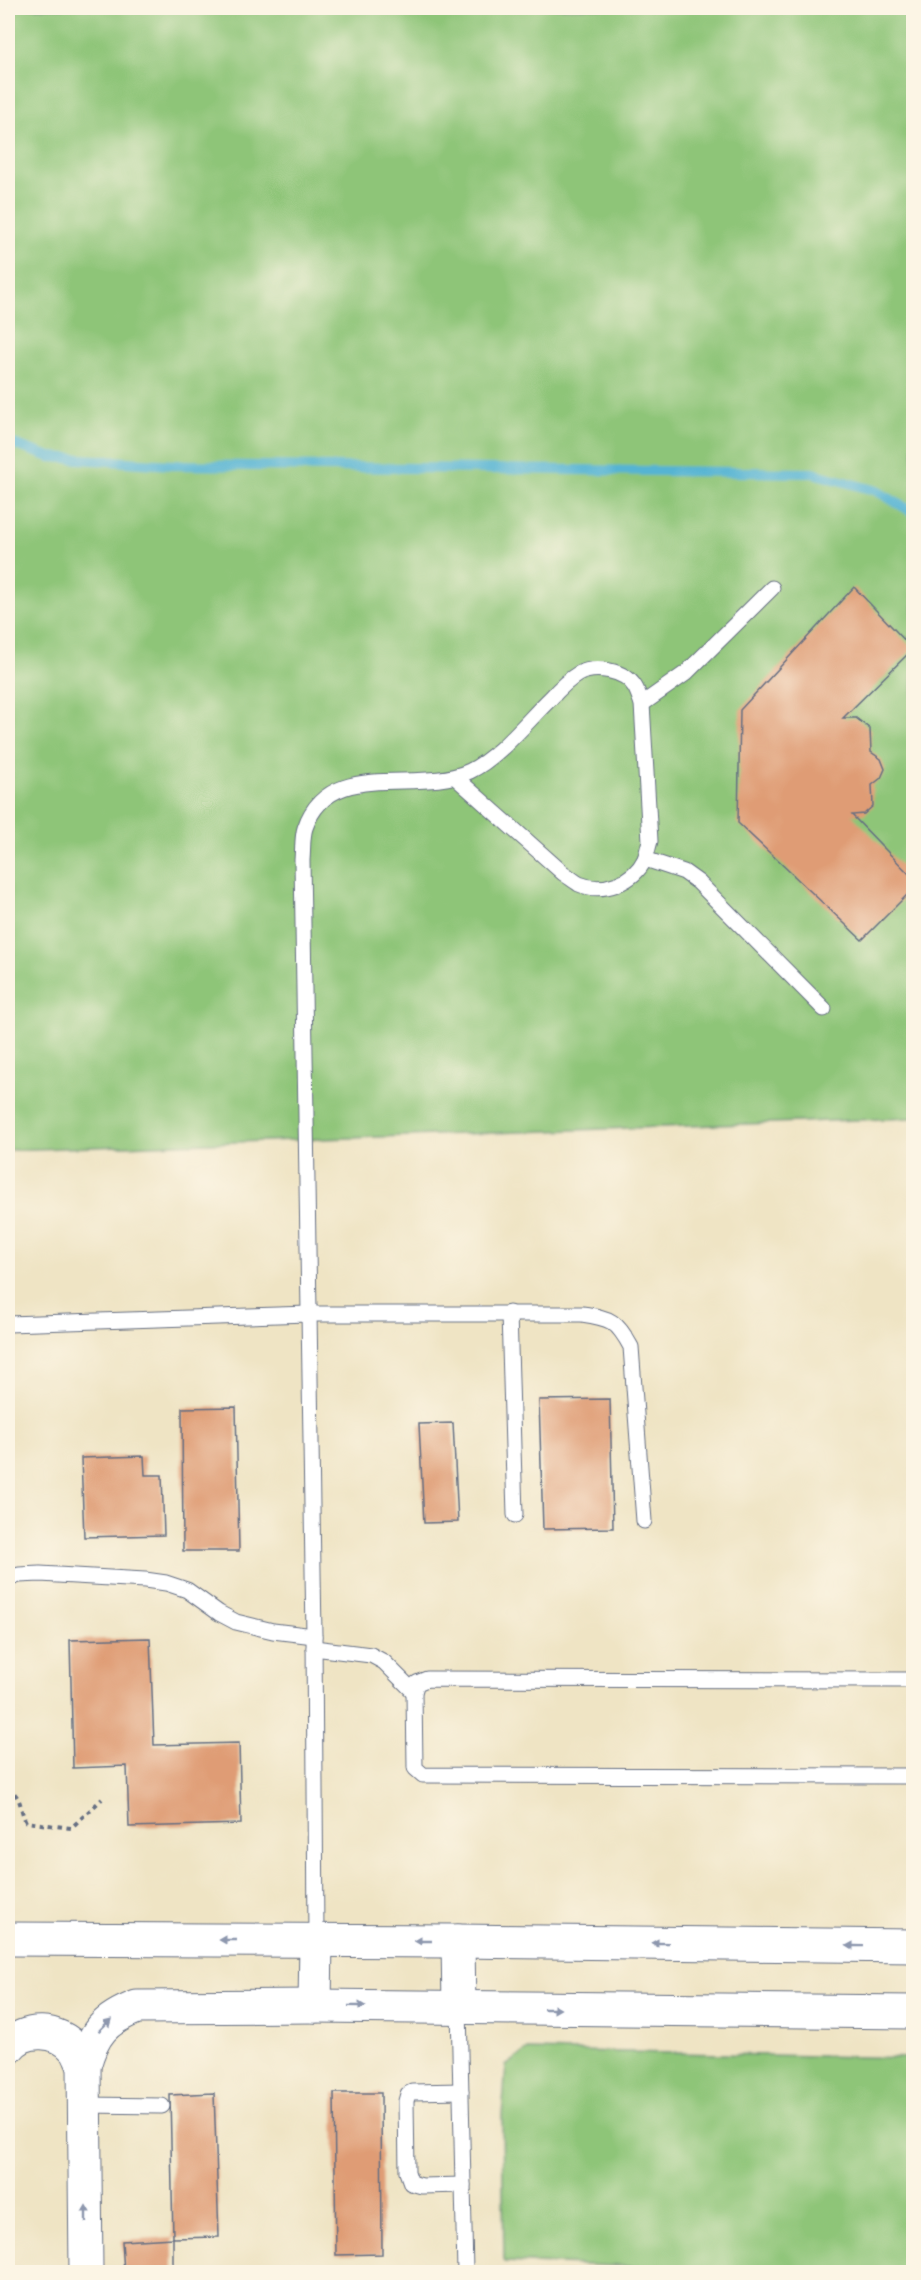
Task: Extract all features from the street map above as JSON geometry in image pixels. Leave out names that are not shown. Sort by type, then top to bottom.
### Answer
[{"type":"street","points":[[8,1939],[914,1946]]},
{"type":"street","points":[[315,2006],[316,1940]]},
{"type":"street","points":[[458,1941],[459,2008]]},
{"type":"street","points":[[86,2272],[84,2066],[89,2045],[101,2028],[117,2015],[137,2007],[315,2006],[914,2012]]},
{"type":"street","points":[[8,2048],[11,2043],[27,2035],[45,2032],[63,2038],[76,2050],[84,2066]]},
{"type":"lane","points":[[642,704],[686,673],[772,588]]},
{"type":"lane","points":[[316,1940],[314,1642],[302,860],[304,829],[319,802],[345,785],[455,777],[488,760],[564,684],[579,673],[599,669],[619,674],[634,685],[642,704],[650,841],[645,859],[634,875],[617,885],[598,888],[579,884],[563,873],[455,777]]},
{"type":"lane","points":[[645,859],[684,872],[698,882],[824,1009]]},
{"type":"lane","points":[[8,1323],[308,1314],[582,1314],[603,1317],[621,1328],[631,1347],[644,1521]]},
{"type":"lane","points":[[508,1314],[515,1515]]},
{"type":"lane","points":[[8,1580],[19,1575],[40,1574],[166,1583],[187,1590],[236,1622],[371,1655],[384,1662],[414,1692]]},
{"type":"lane","points":[[914,1680],[427,1679],[417,1683],[414,1692],[415,1768],[423,1775],[914,1776]]},
{"type":"lane","points":[[459,2008],[465,2272]]},
{"type":"lane","points":[[461,2091],[416,2091],[408,2094],[406,2101],[407,2160],[408,2178],[416,2186],[463,2185]]},
{"type":"lane","points":[[85,2105],[162,2106]]},
{"type":"path","points":[[8,1787],[17,1795],[26,1822],[32,1824],[71,1828],[102,1799]]},
{"type":"green space","points":[[8,8],[913,8],[913,1118],[8,1150]]},
{"type":"green space","points":[[528,2050],[913,2058],[913,2272],[723,2272],[723,2270],[504,2262],[502,2116],[506,2066]]},
{"type":"building","points":[[854,587],[913,649],[843,718],[856,718],[870,729],[871,752],[881,759],[885,769],[881,778],[872,785],[873,806],[864,814],[852,815],[914,879],[914,888],[862,940],[738,823],[740,710]]},
{"type":"building","points":[[610,1399],[613,1528],[543,1529],[539,1400]]},
{"type":"building","points":[[236,1407],[239,1551],[183,1551],[182,1408]]},
{"type":"building","points":[[453,1423],[458,1522],[424,1523],[419,1424]]},
{"type":"building","points":[[144,1456],[145,1475],[162,1475],[164,1535],[84,1537],[81,1458]]},
{"type":"building","points":[[150,1638],[154,1745],[239,1743],[241,1824],[129,1827],[127,1766],[73,1768],[70,1640]]},
{"type":"building","points":[[214,2093],[219,2237],[173,2238],[170,2095]]},
{"type":"building","points":[[334,2093],[381,2093],[382,2254],[336,2255]]},
{"type":"building","points":[[173,2238],[173,2272],[124,2272],[122,2241]]},
{"type":"waterway","points":[[8,442],[50,457],[172,465],[813,473],[877,491],[914,513]]}]
